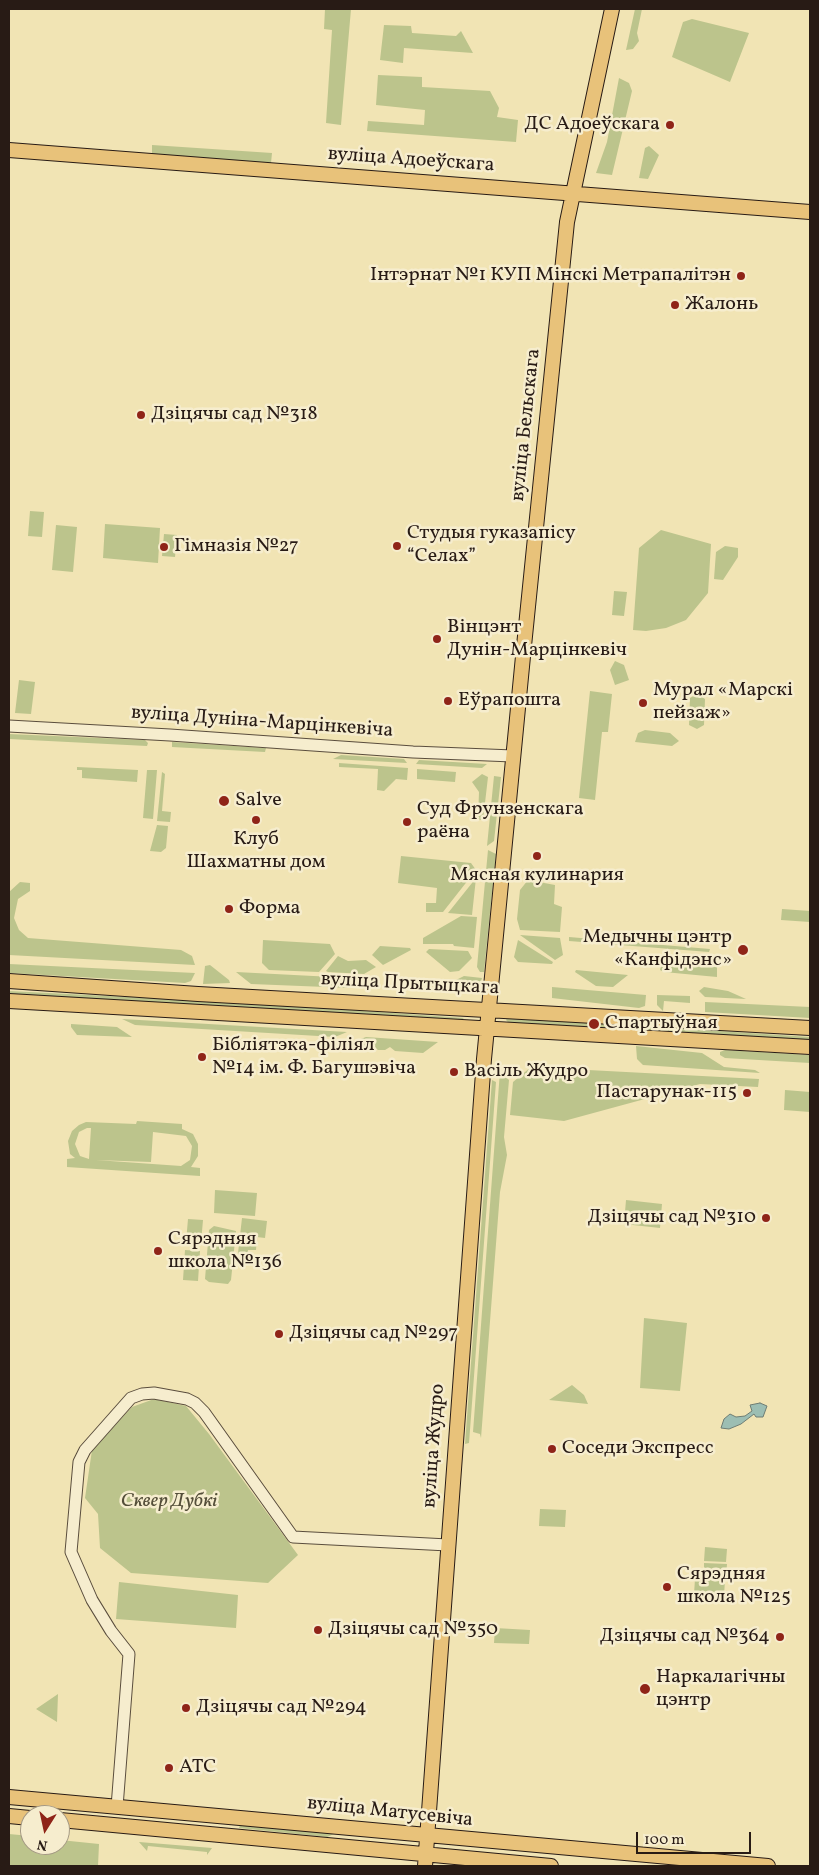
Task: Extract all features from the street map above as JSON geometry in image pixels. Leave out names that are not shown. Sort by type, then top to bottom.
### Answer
[{"type":"main road","name":"вуліца Бельскага","points":[[487,1028],[567,222],[612,9]]},
{"type":"main road","name":"вуліца Адоеўскага","points":[[9,150],[810,212]]},
{"type":"main road","name":"вуліца Прытыцкага","points":[[9,981],[198,994],[489,1008],[810,1028]]},
{"type":"main road","name":"вуліца Прытыцкага","points":[[9,1001],[810,1047]]},
{"type":"main road","name":"вуліца Жудро","points":[[425,1861],[487,1028]]},
{"type":"main road","name":"вуліца Матусевіча","points":[[9,1797],[428,1837],[768,1866]]},
{"type":"main road","name":"вуліца Матусевіча","points":[[70,1821],[425,1861],[551,1866]]},
{"type":"street","name":"вуліца Дуніна-Марцінкевіча","points":[[9,726],[170,735],[329,747],[513,756]]},
{"type":"street","points":[[117,1807],[129,1654],[111,1631],[92,1600],[71,1552],[79,1462],[85,1450],[130,1398],[154,1393],[195,1402],[293,1537],[448,1545]]},
{"type":"green space","points":[[325,9],[351,9],[341,125],[326,123],[332,30],[324,29]]},
{"type":"green space","points":[[635,9],[642,9],[637,33],[639,41],[633,49],[626,50]]},
{"type":"green space","points":[[692,19],[749,33],[730,82],[672,57],[683,22]]},
{"type":"green space","points":[[384,25],[411,26],[412,33],[456,36],[461,31],[473,53],[404,48],[403,63],[380,60]]},
{"type":"green space","points":[[378,75],[422,77],[422,87],[490,91],[499,108],[497,117],[518,120],[516,142],[367,131],[368,121],[424,125],[425,110],[376,105]]},
{"type":"green space","points":[[619,78],[629,83],[632,91],[612,175],[596,173],[607,142]]},
{"type":"green space","points":[[152,145],[272,153],[271,163],[152,155]]},
{"type":"green space","points":[[649,146],[659,155],[648,179],[639,178],[645,148]]},
{"type":"green space","points":[[30,511],[44,512],[42,537],[28,536]]},
{"type":"green space","points":[[105,524],[160,528],[158,563],[103,558]]},
{"type":"green space","points":[[56,525],[77,527],[73,572],[52,570]]},
{"type":"green space","points":[[661,530],[711,544],[708,593],[686,620],[666,628],[646,631],[633,630],[639,548]]},
{"type":"green space","points":[[164,534],[177,535],[175,557],[162,556]]},
{"type":"green space","points":[[725,546],[738,548],[738,557],[723,580],[714,579],[716,552]]},
{"type":"green space","points":[[614,591],[627,592],[624,616],[612,615]]},
{"type":"green space","points":[[615,661],[624,665],[629,680],[615,685],[610,670]]},
{"type":"green space","points":[[19,680],[35,682],[31,714],[15,713]]},
{"type":"green space","points":[[590,691],[612,694],[608,732],[602,732],[595,800],[579,798]]},
{"type":"green space","points":[[697,694],[705,699],[704,725],[697,729],[689,725],[690,698]]},
{"type":"green space","points":[[645,730],[670,733],[679,741],[672,746],[635,742],[638,733]]},
{"type":"green space","points":[[9,734],[145,740],[148,743],[147,746],[9,739]]},
{"type":"green space","points":[[172,742],[266,748],[265,752],[172,747]]},
{"type":"green space","points":[[341,755],[404,759],[407,763],[333,759]]},
{"type":"green space","points":[[419,760],[487,764],[482,768],[416,764]]},
{"type":"green space","points":[[339,763],[408,768],[407,780],[396,779],[384,791],[377,790],[378,769],[339,767]]},
{"type":"green space","points":[[77,767],[138,770],[137,782],[82,778],[82,770],[77,770]]},
{"type":"green space","points":[[417,769],[456,772],[455,782],[417,779]]},
{"type":"green space","points":[[147,770],[157,770],[153,819],[143,818]]},
{"type":"green space","points":[[162,772],[165,774],[162,811],[171,812],[170,822],[157,821]]},
{"type":"green space","points":[[482,774],[488,777],[483,820],[478,820],[479,792],[472,782]]},
{"type":"green space","points":[[494,776],[501,777],[494,841],[487,846]]},
{"type":"green space","points":[[157,825],[168,826],[166,848],[161,852],[150,851]]},
{"type":"green space","points":[[488,850],[496,854],[484,972],[480,972],[477,967]]},
{"type":"green space","points":[[401,856],[471,863],[476,870],[443,912],[426,912],[426,903],[436,903],[437,888],[398,883]]},
{"type":"green space","points":[[476,878],[472,915],[448,913]]},
{"type":"green space","points":[[528,880],[555,885],[554,904],[562,907],[560,932],[520,930],[517,919],[520,890]]},
{"type":"green space","points":[[20,882],[30,883],[30,891],[18,899],[14,918],[19,930],[28,938],[181,950],[192,956],[195,965],[9,955],[9,892]]},
{"type":"green space","points":[[782,909],[810,911],[810,922],[781,920]]},
{"type":"green space","points":[[461,916],[477,917],[474,948],[454,946],[453,944],[423,944],[423,938]]},
{"type":"green space","points":[[520,935],[560,938],[563,955],[555,960]]},
{"type":"green space","points":[[569,937],[710,949],[709,952],[569,941]]},
{"type":"green space","points":[[263,940],[330,944],[335,954],[319,972],[269,970],[262,963]]},
{"type":"green space","points":[[518,940],[553,962],[552,964],[518,962],[514,957]]},
{"type":"green space","points":[[380,946],[410,948],[411,950],[383,965],[372,955]]},
{"type":"green space","points":[[429,949],[468,951],[472,958],[459,971],[450,972],[426,952]]},
{"type":"green space","points":[[338,956],[348,961],[366,960],[376,967],[364,974],[326,971]]},
{"type":"green space","points":[[662,962],[717,967],[717,977],[664,972],[660,970]]},
{"type":"green space","points":[[9,964],[195,973],[191,981],[185,983],[9,973]]},
{"type":"green space","points":[[210,965],[229,980],[230,983],[203,984],[205,966]]},
{"type":"green space","points":[[576,970],[628,975],[613,987],[596,986],[575,972]]},
{"type":"green space","points":[[236,972],[352,978],[351,988],[251,984]]},
{"type":"green space","points":[[464,976],[482,978],[479,988],[469,994],[470,985],[450,983]]},
{"type":"green space","points":[[552,987],[646,995],[645,1006],[639,1008],[552,998]]},
{"type":"green space","points":[[704,987],[728,991],[746,999],[705,997],[699,991]]},
{"type":"green space","points":[[9,991],[247,1003],[464,1018],[461,1020],[106,1000],[9,994]]},
{"type":"green space","points":[[657,995],[690,996],[690,1003],[664,1001],[663,1011],[657,1005]]},
{"type":"green space","points":[[705,1002],[810,1007],[810,1018],[705,1012]]},
{"type":"green space","points":[[508,1017],[810,1037],[810,1040],[509,1023],[506,1020]]},
{"type":"green space","points":[[122,1019],[347,1032],[335,1037],[135,1025]]},
{"type":"green space","points":[[71,1024],[117,1027],[132,1037],[77,1035]]},
{"type":"green space","points":[[366,1037],[438,1042],[423,1053],[395,1051],[390,1047],[385,1050],[378,1050],[373,1046],[366,1050],[359,1049],[355,1044],[350,1044],[347,1048],[337,1048]]},
{"type":"green space","points":[[636,1046],[702,1053],[724,1067],[755,1070],[760,1073],[643,1065],[637,1059]]},
{"type":"green space","points":[[725,1050],[810,1055],[810,1063],[725,1058],[720,1055],[720,1052]]},
{"type":"green space","points":[[531,1067],[759,1079],[758,1087],[700,1084],[564,1121],[510,1115],[513,1082]]},
{"type":"green space","points":[[500,1071],[509,1080],[504,1137],[507,1155],[500,1192],[481,1438],[480,1434],[473,1432]]},
{"type":"green space","points":[[492,1080],[496,1082],[469,1443],[465,1444]]},
{"type":"green space","points":[[785,1090],[810,1092],[810,1112],[784,1110]]},
{"type":"green space","points":[[137,1121],[182,1124],[182,1129],[193,1134],[198,1144],[198,1156],[191,1167],[200,1168],[200,1176],[67,1167],[67,1159],[75,1158],[70,1154],[68,1141],[72,1131],[79,1125],[86,1122],[136,1124]],"holes":[[[91,1128],[89,1159],[80,1156],[75,1144],[79,1132]],[[153,1132],[186,1136],[192,1146],[190,1160],[181,1166],[96,1160],[151,1162]]]},
{"type":"green space","points":[[215,1190],[257,1193],[255,1216],[214,1213]]},
{"type":"green space","points":[[626,1200],[662,1204],[660,1228],[624,1224]]},
{"type":"green space","points":[[242,1218],[267,1221],[265,1238],[257,1237],[256,1250],[248,1250],[247,1263],[237,1262]]},
{"type":"green space","points":[[188,1219],[203,1220],[201,1243],[186,1242]]},
{"type":"green space","points":[[214,1226],[236,1231],[231,1280],[228,1284],[209,1282],[205,1279],[209,1230]]},
{"type":"green space","points":[[185,1250],[200,1251],[198,1281],[183,1280]]},
{"type":"green space","points":[[644,1318],[687,1323],[680,1391],[640,1388]]},
{"type":"green space","points":[[572,1385],[584,1395],[588,1404],[549,1400]]},
{"type":"green space","name":"Сквер Дубкі","points":[[154,1399],[186,1406],[209,1434],[298,1555],[268,1583],[131,1573],[100,1548],[98,1514],[85,1498],[92,1450],[132,1407]]},
{"type":"green space","points":[[540,1509],[566,1510],[565,1527],[539,1526]]},
{"type":"green space","points":[[705,1547],[727,1549],[726,1562],[704,1561]]},
{"type":"green space","points":[[704,1563],[727,1564],[726,1577],[704,1576]]},
{"type":"green space","points":[[695,1579],[725,1580],[724,1596],[694,1594]]},
{"type":"green space","points":[[119,1582],[238,1595],[236,1628],[116,1619]]},
{"type":"green space","points":[[495,1628],[530,1630],[529,1644],[494,1643]]},
{"type":"green space","points":[[58,1694],[57,1722],[36,1709]]},
{"type":"green space","points":[[241,1821],[334,1832],[334,1834],[327,1837],[239,1828]]},
{"type":"green space","points":[[9,1834],[20,1835],[20,1855],[70,1855],[70,1841],[99,1844],[98,1866],[9,1866]]},
{"type":"green space","points":[[139,1842],[212,1848],[207,1855],[207,1852],[148,1846],[147,1851]]},
{"type":"water","points":[[760,1403],[767,1406],[763,1417],[756,1417],[754,1414],[741,1424],[729,1429],[721,1428],[724,1419],[730,1414],[736,1417],[745,1416],[752,1411],[750,1405]]},
{"type":"place","name":"ДС Адоеўскага","points":[[670,125]]},
{"type":"place","name":"Інтэрнат №1 КУП Мінскі Метрапалітэн","points":[[741,276]]},
{"type":"place","name":"Жалонь","points":[[675,305]]},
{"type":"place","name":"Дзіцячы сад №318","points":[[141,415]]},
{"type":"place","name":"Студыя гуказапісу “Селах”","points":[[397,546]]},
{"type":"place","name":"Гімназія №27","points":[[164,547]]},
{"type":"place","name":"Вінцэнт Дунін-Марцінкевіч","points":[[437,639]]},
{"type":"place","name":"Еўрапошта","points":[[448,701]]},
{"type":"place","name":"Мурал «Марскі пейзаж»","points":[[643,703]]},
{"type":"place","name":"Salve","points":[[224,801]]},
{"type":"place","name":"Клуб Шахматны дом","points":[[256,820]]},
{"type":"place","name":"Суд Фрунзенскага раёна","points":[[407,822]]},
{"type":"place","name":"Мясная кулинария","points":[[537,856]]},
{"type":"place","name":"Форма","points":[[229,909]]},
{"type":"place","name":"Медычны цэнтр «Канфідэнс»","points":[[743,950]]},
{"type":"place","name":"Спартыўная","points":[[594,1024]]},
{"type":"place","name":"Бібліятэка-філіял №14 ім. Ф. Багушэвіча","points":[[202,1057]]},
{"type":"place","name":"Васіль Жудро","points":[[454,1072]]},
{"type":"place","name":"Пастарунак-115","points":[[747,1093]]},
{"type":"place","name":"Дзіцячы сад №310","points":[[766,1218]]},
{"type":"place","name":"Сярэдняя школа №136","points":[[158,1251]]},
{"type":"place","name":"Дзіцячы сад №297","points":[[279,1334]]},
{"type":"place","name":"Соседи Экспресс","points":[[552,1449]]},
{"type":"place","name":"Сярэдняя школа №125","points":[[667,1587]]},
{"type":"place","name":"Дзіцячы сад №350","points":[[318,1630]]},
{"type":"place","name":"Дзіцячы сад №364","points":[[780,1637]]},
{"type":"place","name":"Наркалагічны цэнтр","points":[[645,1689]]},
{"type":"place","name":"Дзіцячы сад №294","points":[[186,1708]]},
{"type":"place","name":"АТС","points":[[169,1768]]}]
